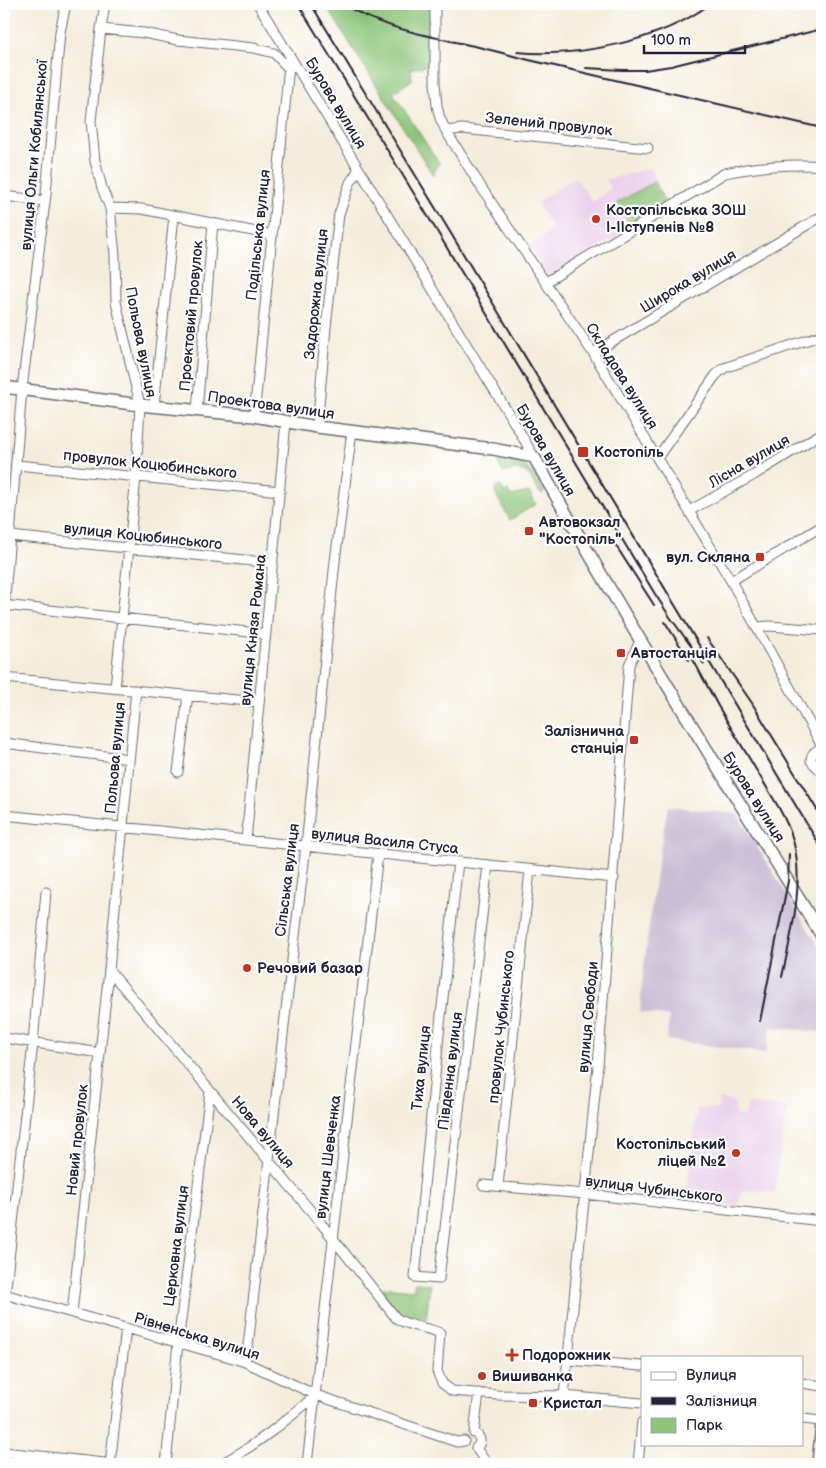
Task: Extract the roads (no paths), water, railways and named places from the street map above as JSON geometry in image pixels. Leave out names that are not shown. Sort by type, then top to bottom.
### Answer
[{"type":"main road","name":"Проектова вулиця","points":[[4,387],[140,405],[254,416],[317,427],[493,449],[534,457]]},
{"type":"main road","name":"Бурова вулиця","points":[[534,457],[640,641],[822,936]]},
{"type":"main road","points":[[818,1464],[822,1422]]},
{"type":"street","name":"вулиця Ольги Кобилянської","points":[[4,607],[10,536],[8,504],[16,465],[22,389],[45,201],[60,32],[66,4]]},
{"type":"street","name":"Польова вулиця","points":[[105,4],[90,121],[95,161],[102,188],[110,208],[115,255],[116,302],[140,405],[136,477],[115,688]]},
{"type":"street","name":"Бурова вулиця","points":[[258,4],[534,457]]},
{"type":"street","name":"Складова вулиця","points":[[434,4],[437,106],[446,131],[483,190],[593,354],[657,458],[731,581],[822,746]]},
{"type":"street","points":[[101,29],[254,48],[274,53],[289,69]]},
{"type":"street","name":"Подільська вулиця","points":[[254,416],[290,56]]},
{"type":"street","name":"Зелений провулок","points":[[446,131],[462,129],[648,148]]},
{"type":"street","points":[[546,282],[725,173],[778,166],[808,164],[822,166]]},
{"type":"street","name":"Задорожна вулиця","points":[[317,427],[326,327],[340,214],[350,183],[359,169]]},
{"type":"street","points":[[4,196],[45,201]]},
{"type":"street","points":[[110,208],[142,209],[272,235]]},
{"type":"street","points":[[154,406],[174,216]]},
{"type":"street","name":"Широка вулиця","points":[[593,354],[822,216]]},
{"type":"street","name":"Проектовий провулок","points":[[197,411],[213,223]]},
{"type":"street","points":[[657,458],[716,375],[724,368],[822,335]]},
{"type":"street","name":"вулиця Князя Романа","points":[[246,840],[286,422]]},
{"type":"street","name":"Сільська вулиця","points":[[245,1362],[250,1336],[268,1161],[306,846],[335,561],[352,431]]},
{"type":"street","name":"Лісна вулиця","points":[[689,511],[754,475],[822,433]]},
{"type":"street","name":"провулок Коцюбинського","points":[[16,465],[280,491]]},
{"type":"street","points":[[731,581],[822,526]]},
{"type":"street","name":"вулиця Коцюбинського","points":[[10,536],[273,563]]},
{"type":"street","points":[[4,607],[266,634]]},
{"type":"street","points":[[756,627],[770,626],[822,630]]},
{"type":"street","name":"вулиця Свободи","points":[[564,1396],[597,1074],[614,878],[629,665],[640,641]]},
{"type":"street","points":[[4,678],[260,702]]},
{"type":"street","name":"Польова вулиця","points":[[123,828],[136,690]]},
{"type":"street","points":[[178,772],[188,695]]},
{"type":"street","points":[[4,743],[129,760]]},
{"type":"street","points":[[822,752],[818,750],[814,752],[811,756],[811,762],[822,772]]},
{"type":"street","name":"вулиця Василя Стуса","points":[[4,815],[614,878]]},
{"type":"street","points":[[109,970],[123,828]]},
{"type":"street","name":"вулиця Шевченка","points":[[307,1464],[378,854]]},
{"type":"street","name":"Тиха вулиця","points":[[439,1279],[415,1277],[458,862]]},
{"type":"street","name":"Південна вулиця","points":[[439,1279],[488,865]]},
{"type":"street","name":"провулок Чубинського","points":[[498,1186],[530,870]]},
{"type":"street","points":[[4,1294],[34,1043],[46,892]]},
{"type":"street","name":"Новий провулок","points":[[72,1313],[109,970]]},
{"type":"street","name":"Нова вулиця","points":[[109,970],[332,1238],[396,1318],[410,1326],[434,1330],[440,1333],[437,1371],[442,1383],[452,1391],[497,1395],[564,1396],[641,1403]]},
{"type":"street","points":[[4,1038],[100,1053]]},
{"type":"street","name":"Церковна вулиця","points":[[166,1464],[178,1343],[210,1091]]},
{"type":"street","name":"вулиця Чубинського","points":[[483,1185],[585,1194],[822,1221]]},
{"type":"street","name":"Рівненська вулиця","points":[[4,1294],[245,1362],[316,1395],[457,1442],[464,1441]]},
{"type":"street","points":[[4,1452],[111,1464],[126,1328]]},
{"type":"street","points":[[568,1360],[641,1366]]},
{"type":"street","points":[[804,1383],[822,1386]]},
{"type":"street","points":[[474,1433],[480,1393]]},
{"type":"street","points":[[220,1464],[232,1459],[288,1419],[316,1395]]},
{"type":"street","points":[[804,1419],[822,1422]]},
{"type":"street","points":[[638,1464],[641,1432]]},
{"type":"street","points":[[474,1433],[480,1439],[480,1444],[476,1448],[468,1448],[464,1441],[468,1434],[474,1433]]},
{"type":"street","points":[[476,1448],[487,1464]]},
{"type":"railway","points":[[298,4],[655,594],[704,664]]},
{"type":"railway","points":[[311,4],[822,849]]},
{"type":"railway","points":[[344,4],[387,25],[421,34],[822,128]]},
{"type":"railway","points":[[517,52],[566,52],[618,44],[668,28],[710,4]]},
{"type":"railway","points":[[586,68],[645,70],[671,66],[822,29]]},
{"type":"railway","points":[[611,538],[654,605]]},
{"type":"railway","points":[[665,622],[689,660]]},
{"type":"railway","points":[[707,638],[752,703],[822,818]]},
{"type":"railway","points":[[689,652],[718,706],[779,808],[793,840],[798,874],[797,891],[793,927],[782,977]]},
{"type":"railway","points":[[760,1021],[788,881],[789,854]]},
{"type":"place","name":"Костопільська ЗОШ І-ІІступенів №8","points":[[596,219]]},
{"type":"place","name":"Костопіль","points":[[583,452]]},
{"type":"place","name":"Автовокзал \"Костопіль\"","points":[[529,531]]},
{"type":"place","name":"вул. Скляна","points":[[760,557]]},
{"type":"place","name":"Автостанція","points":[[621,653]]},
{"type":"place","name":"Залізнична станція","points":[[634,740]]},
{"type":"place","name":"Речовий базар","points":[[247,968]]},
{"type":"place","name":"Костопільський ліцей №2","points":[[736,1153]]},
{"type":"place","name":"Подорожник","points":[[512,1355]]},
{"type":"place","name":"Вишиванка","points":[[482,1376]]},
{"type":"place","name":"Кристал","points":[[533,1403]]}]
